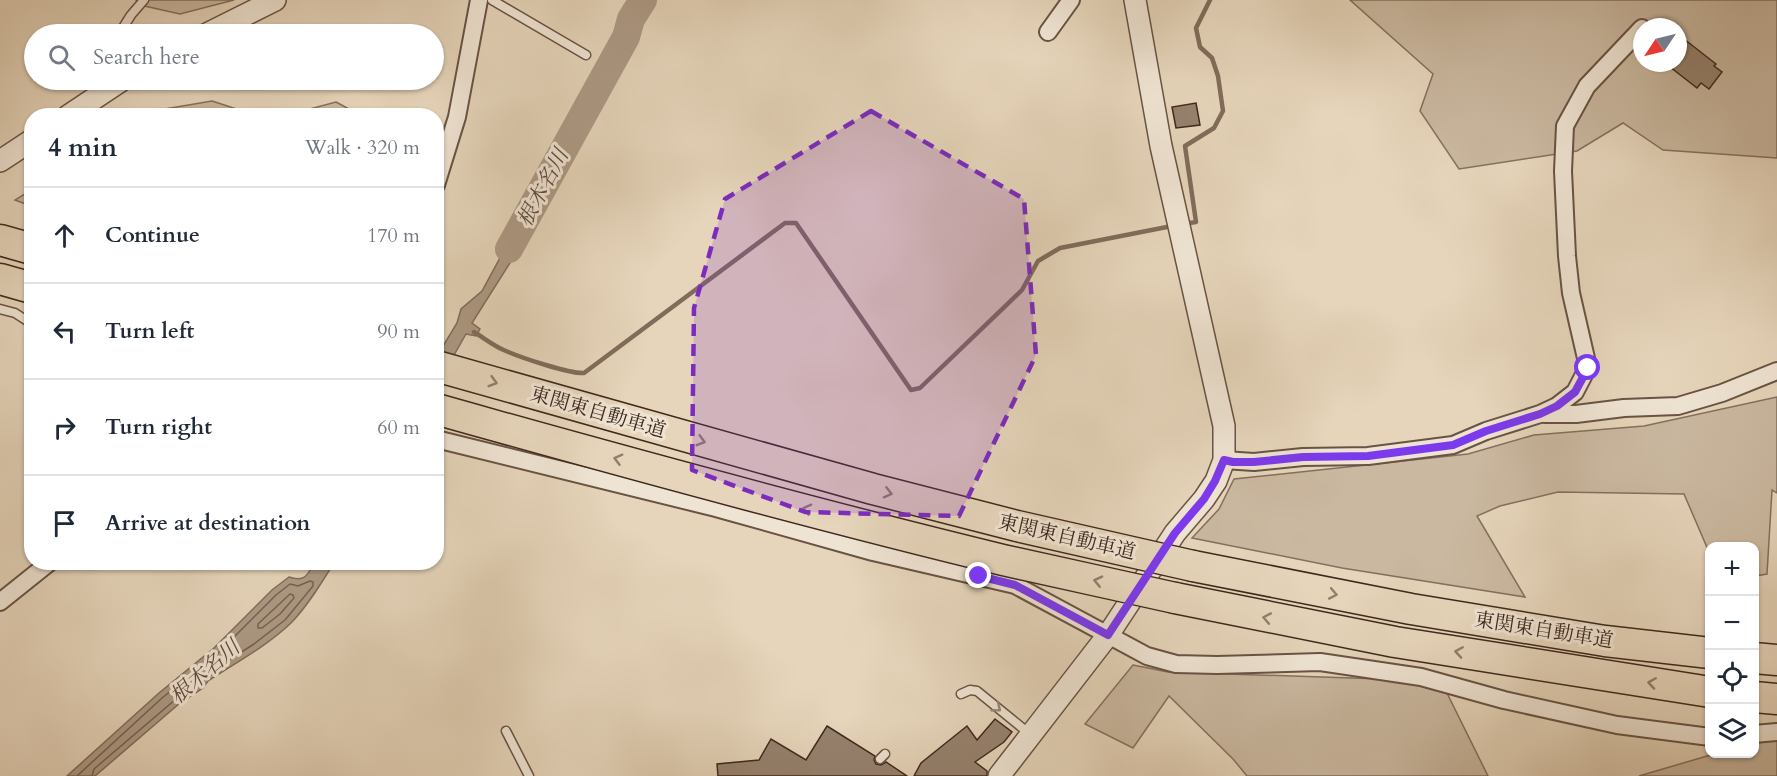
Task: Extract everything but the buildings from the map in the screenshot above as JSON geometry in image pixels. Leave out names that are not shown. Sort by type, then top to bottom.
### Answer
[{"type":"highway","points":[[0,240],[24,247]]},
{"type":"highway","points":[[0,279],[24,286]]},
{"type":"highway","name":"東関東自動車道","points":[[444,368],[873,489],[1017,526],[1193,566],[1411,609],[1605,641],[1705,652]]},
{"type":"highway","name":"東関東自動車道","points":[[444,411],[1004,560],[1175,598],[1395,642],[1705,691]]},
{"type":"highway","points":[[1759,658],[1777,660]]},
{"type":"highway","points":[[1759,697],[1777,699]]},
{"type":"street","points":[[227,24],[275,0]]},
{"type":"street","points":[[444,160],[458,117],[479,0]]},
{"type":"street","points":[[1048,32],[1071,0]]},
{"type":"street","points":[[999,776],[1108,635],[1175,533],[1204,499],[1224,460],[1224,426],[1161,146],[1135,0]]},
{"type":"street","points":[[1224,460],[1254,462],[1303,457],[1368,456],[1453,445],[1486,431],[1540,414],[1557,406],[1575,392],[1588,368],[1571,293],[1567,256],[1563,171],[1565,126],[1587,86],[1633,37]]},
{"type":"street","points":[[80,108],[107,90]]},
{"type":"street","points":[[0,161],[24,145]]},
{"type":"street","points":[[1540,414],[1576,414],[1624,408],[1678,406],[1722,393],[1777,371]]},
{"type":"street","points":[[444,441],[716,508],[873,552],[1015,585],[1147,656],[1176,664],[1320,662],[1421,677],[1504,700],[1617,725],[1705,736]]},
{"type":"street","points":[[0,602],[40,570]]},
{"type":"street","points":[[1759,734],[1777,732]]},
{"type":"lane","points":[[125,24],[144,0]]},
{"type":"lane","points":[[492,0],[586,55]]},
{"type":"lane","points":[[0,309],[24,319]]},
{"type":"lane","points":[[961,694],[970,690],[977,691],[1031,735]]},
{"type":"lane","points":[[506,731],[529,776]]},
{"type":"highlighted area","points":[[871,111],[1024,199],[1036,355],[959,516],[805,512],[692,470],[694,308],[725,199]]},
{"type":"shaded area","points":[[136,0],[234,0],[180,14],[140,5]]},
{"type":"shaded area","points":[[1350,0],[1777,0],[1777,158],[1663,150],[1623,123],[1577,151],[1459,169],[1420,111],[1433,74]]},
{"type":"shaded area","points":[[212,101],[234,108],[171,108]]},
{"type":"shaded area","points":[[336,102],[347,108],[313,108]]},
{"type":"shaded area","points":[[24,194],[24,203],[15,200]]},
{"type":"shaded area","points":[[1777,397],[1777,493],[1772,490],[1767,574],[1759,575],[1759,542],[1705,543],[1684,494],[1558,492],[1500,506],[1477,516],[1525,597],[1342,568],[1192,538],[1219,509],[1234,479],[1468,454],[1534,435],[1644,426]]},
{"type":"shaded area","points":[[1133,665],[1168,672],[1441,681],[1488,776],[1247,776],[1233,759],[1169,696],[1133,748],[1085,724]]},
{"type":"shaded area","points":[[1759,741],[1777,741],[1777,776],[1639,776],[1705,757],[1759,758]]},
{"type":"water","points":[[527,208],[529,228],[515,255],[472,323],[480,329],[476,336],[466,334],[444,373],[444,344],[457,323],[461,309],[482,291]]},
{"type":"water","points":[[329,570],[303,609],[282,631],[208,681],[203,688],[180,703],[95,776],[67,776],[159,693],[214,648],[272,590],[289,577],[299,579],[305,577],[309,571]]},
{"type":"waterway","name":"根木名川","points":[[509,249],[626,37],[631,19],[643,0]]},
{"type":"waterway","points":[[1183,224],[1196,222],[1185,146],[1214,128],[1223,111],[1218,76],[1212,58],[1200,47],[1196,28],[1210,0]]},
{"type":"waterway","points":[[474,332],[513,354],[557,368],[584,373],[785,223],[796,223],[911,390],[920,388],[1022,290],[1038,261],[1060,248],[1172,226]]},
{"type":"route","points":[[979,576],[1015,585],[1108,635],[1175,533],[1204,499],[1224,460],[1254,462],[1303,457],[1368,456],[1453,445],[1557,406],[1575,392],[1588,368]]}]
